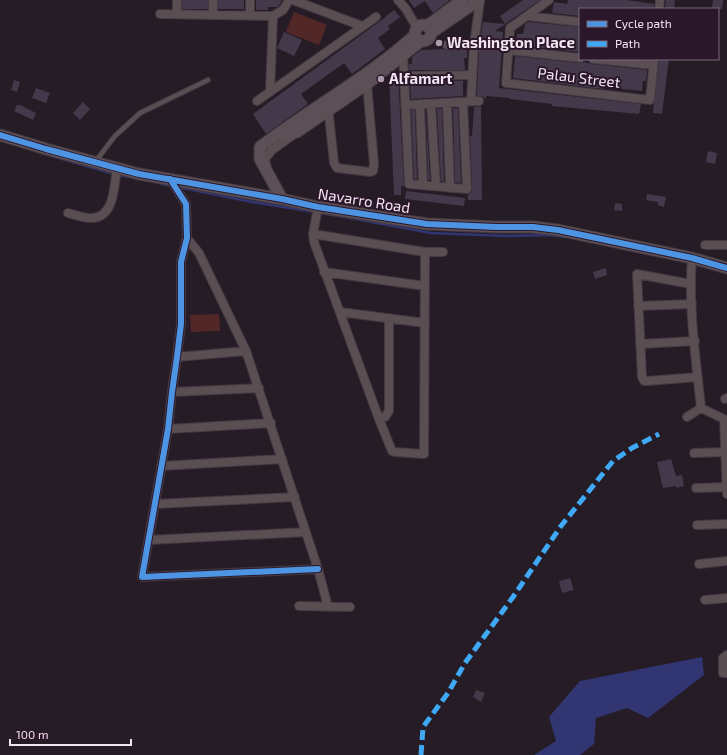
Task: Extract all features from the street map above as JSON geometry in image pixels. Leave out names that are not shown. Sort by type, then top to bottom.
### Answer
[{"type":"street","points":[[177,0],[177,14]]},
{"type":"street","points":[[213,0],[213,14]]},
{"type":"street","points":[[250,0],[250,15]]},
{"type":"street","points":[[160,14],[274,16],[283,10],[289,0]]},
{"type":"street","points":[[292,0],[362,26]]},
{"type":"street","points":[[398,0],[422,33]]},
{"type":"street","points":[[267,172],[265,159],[272,150],[297,132],[328,106],[378,70],[462,0]]},
{"type":"street","points":[[422,33],[479,0]]},
{"type":"street","points":[[403,50],[409,184],[467,189],[472,74],[479,0]]},
{"type":"street","points":[[549,0],[510,28],[508,50],[579,58]]},
{"type":"street","points":[[270,92],[274,16]]},
{"type":"street","points":[[527,16],[579,22]]},
{"type":"street","points":[[257,101],[376,17]]},
{"type":"street","points":[[447,45],[474,45]]},
{"type":"street","name":"Palau Street","points":[[508,50],[506,83],[650,100],[653,62]]},
{"type":"street","points":[[613,60],[653,62]]},
{"type":"street","points":[[282,199],[260,159],[260,147],[276,134],[367,84],[378,70]]},
{"type":"street","points":[[403,76],[472,74]]},
{"type":"street","points":[[328,106],[334,163],[337,168],[370,172],[373,171],[374,164],[367,84]]},
{"type":"street","points":[[405,105],[471,101]]},
{"type":"street","points":[[447,103],[450,188]]},
{"type":"street","points":[[420,104],[423,185]]},
{"type":"street","points":[[431,104],[436,186]]},
{"type":"street","points":[[276,134],[297,132]]},
{"type":"street","name":"Navarro Road","points":[[0,135],[95,162],[116,173],[173,184],[282,199],[317,211],[427,224],[489,227],[533,227],[558,230],[692,258],[727,268]]},
{"type":"street","points":[[68,214],[92,219],[103,215],[110,207],[116,173]]},
{"type":"street","points":[[173,184],[186,204],[187,238],[181,262],[181,324],[168,429],[142,577],[318,569]]},
{"type":"street","points":[[317,211],[313,234],[314,242],[379,419],[392,451],[395,452],[424,454],[425,252]]},
{"type":"street","points":[[313,234],[425,252],[443,252]]},
{"type":"street","points":[[187,238],[199,253],[246,351],[295,497],[328,606]]},
{"type":"street","points":[[705,245],[727,245]]},
{"type":"street","points":[[692,258],[692,304],[701,408]]},
{"type":"street","points":[[324,272],[425,286]]},
{"type":"street","points":[[691,284],[639,273],[637,276],[642,377],[644,381],[698,377]]},
{"type":"street","points":[[638,306],[692,304]]},
{"type":"street","points":[[340,312],[425,323]]},
{"type":"street","points":[[379,419],[385,417],[389,411],[389,318]]},
{"type":"street","points":[[640,344],[695,341]]},
{"type":"street","points":[[177,357],[246,351]]},
{"type":"street","points":[[172,392],[259,388]]},
{"type":"street","points":[[687,417],[701,408]]},
{"type":"street","points":[[701,408],[725,418],[727,494]]},
{"type":"street","points":[[168,429],[270,423]]},
{"type":"street","points":[[694,453],[725,452]]},
{"type":"street","points":[[161,466],[282,459]]},
{"type":"street","points":[[696,488],[727,488]]},
{"type":"street","points":[[155,504],[295,497]]},
{"type":"street","points":[[697,525],[727,524]]},
{"type":"street","points":[[149,540],[306,532]]},
{"type":"street","points":[[699,564],[727,561]]},
{"type":"street","points":[[705,600],[727,598]]},
{"type":"street","points":[[299,606],[350,607]]},
{"type":"street","points":[[727,655],[723,658],[723,673],[727,673]]},
{"type":"lane","points":[[95,162],[115,136],[140,113],[208,80]]},
{"type":"shaded area","points":[[294,12],[327,25],[319,45],[286,32]]},
{"type":"shaded area","points":[[219,314],[220,331],[191,332],[190,315]]},
{"type":"shaded area","points":[[702,657],[704,675],[648,718],[627,708],[596,718],[594,744],[580,755],[534,755],[556,741],[549,717],[580,681]]},
{"type":"building","points":[[182,0],[208,0],[208,9],[182,9]]},
{"type":"building","points":[[218,0],[244,0],[244,9],[218,9]]},
{"type":"building","points":[[256,0],[281,0],[281,2],[278,7],[268,7],[268,10],[256,10]]},
{"type":"building","points":[[409,0],[450,0],[433,13],[425,1],[414,8]]},
{"type":"building","points":[[523,0],[540,0],[495,31],[503,32],[499,88],[641,104],[639,114],[552,106],[552,104],[510,98],[486,96],[486,99],[481,96],[477,96],[479,46],[483,22],[505,24],[500,16]]},
{"type":"building","points":[[568,0],[626,0],[654,4],[654,8],[579,8],[579,16],[552,13],[554,2],[567,4]]},
{"type":"building","points":[[666,0],[675,0],[674,8],[665,8]]},
{"type":"building","points":[[713,0],[723,0],[722,9],[712,8]]},
{"type":"building","points":[[394,10],[400,17],[388,26],[390,29],[378,38],[385,49],[352,74],[344,63],[301,94],[308,104],[266,134],[253,114]]},
{"type":"building","points":[[528,22],[579,27],[579,52],[516,45],[517,34],[523,34],[525,24]]},
{"type":"building","points":[[284,32],[302,40],[294,56],[277,48]]},
{"type":"building","points":[[421,50],[467,50],[467,58],[464,58],[465,70],[409,70],[409,64],[412,64],[412,57]]},
{"type":"building","points":[[515,56],[579,63],[584,62],[647,70],[646,81],[643,81],[642,91],[603,87],[603,89],[513,78]]},
{"type":"building","points":[[659,60],[669,60],[662,114],[653,113]]},
{"type":"building","points":[[398,74],[404,186],[401,186],[401,195],[394,195],[389,75]]},
{"type":"building","points":[[14,80],[20,82],[17,92],[11,90]]},
{"type":"building","points":[[410,81],[463,81],[463,96],[411,99]]},
{"type":"building","points":[[36,88],[50,93],[46,103],[32,98]]},
{"type":"building","points":[[83,102],[90,109],[80,120],[73,113]]},
{"type":"building","points":[[17,105],[36,113],[33,120],[14,111]]},
{"type":"building","points":[[481,106],[482,200],[468,200],[468,194],[472,192],[470,136],[472,136],[474,107]]},
{"type":"building","points":[[453,108],[458,108],[461,183],[455,182]]},
{"type":"building","points":[[426,109],[430,180],[428,180]]},
{"type":"building","points":[[437,109],[442,109],[444,182],[441,181]]},
{"type":"building","points":[[411,110],[415,110],[417,179],[414,179]]},
{"type":"building","points":[[708,151],[717,153],[715,164],[706,162]]},
{"type":"building","points":[[406,191],[465,198],[464,206],[405,199]]},
{"type":"building","points":[[647,194],[666,197],[664,207],[658,205],[658,202],[646,200]]},
{"type":"building","points":[[615,203],[622,204],[622,211],[614,210]]},
{"type":"building","points":[[606,268],[607,275],[595,279],[593,272]]},
{"type":"building","points":[[671,459],[676,476],[682,475],[684,486],[677,488],[676,486],[663,488],[657,462]]},
{"type":"building","points":[[570,578],[574,590],[562,593],[559,581]]},
{"type":"building","points":[[476,690],[485,693],[481,702],[473,697]]},
{"type":"waterway","points":[[52,156],[128,177]]},
{"type":"waterway","points":[[157,182],[173,186]]},
{"type":"waterway","points":[[178,187],[252,202],[431,233],[506,236],[550,235],[565,237]]},
{"type":"marked path","points":[[421,755],[423,727],[448,693],[465,663],[513,597],[561,526],[613,461],[632,448],[659,434]]},
{"type":"cycle path","points":[[0,135],[139,174],[282,199],[318,207],[427,224],[533,227],[558,230],[692,258],[727,268]]},
{"type":"cycle path","points":[[170,179],[186,204],[187,238],[181,262],[181,324],[168,429],[142,577],[318,569]]},
{"type":"place","name":"Washington Place","points":[[439,43]]},
{"type":"place","name":"Alfamart","points":[[381,79]]}]
